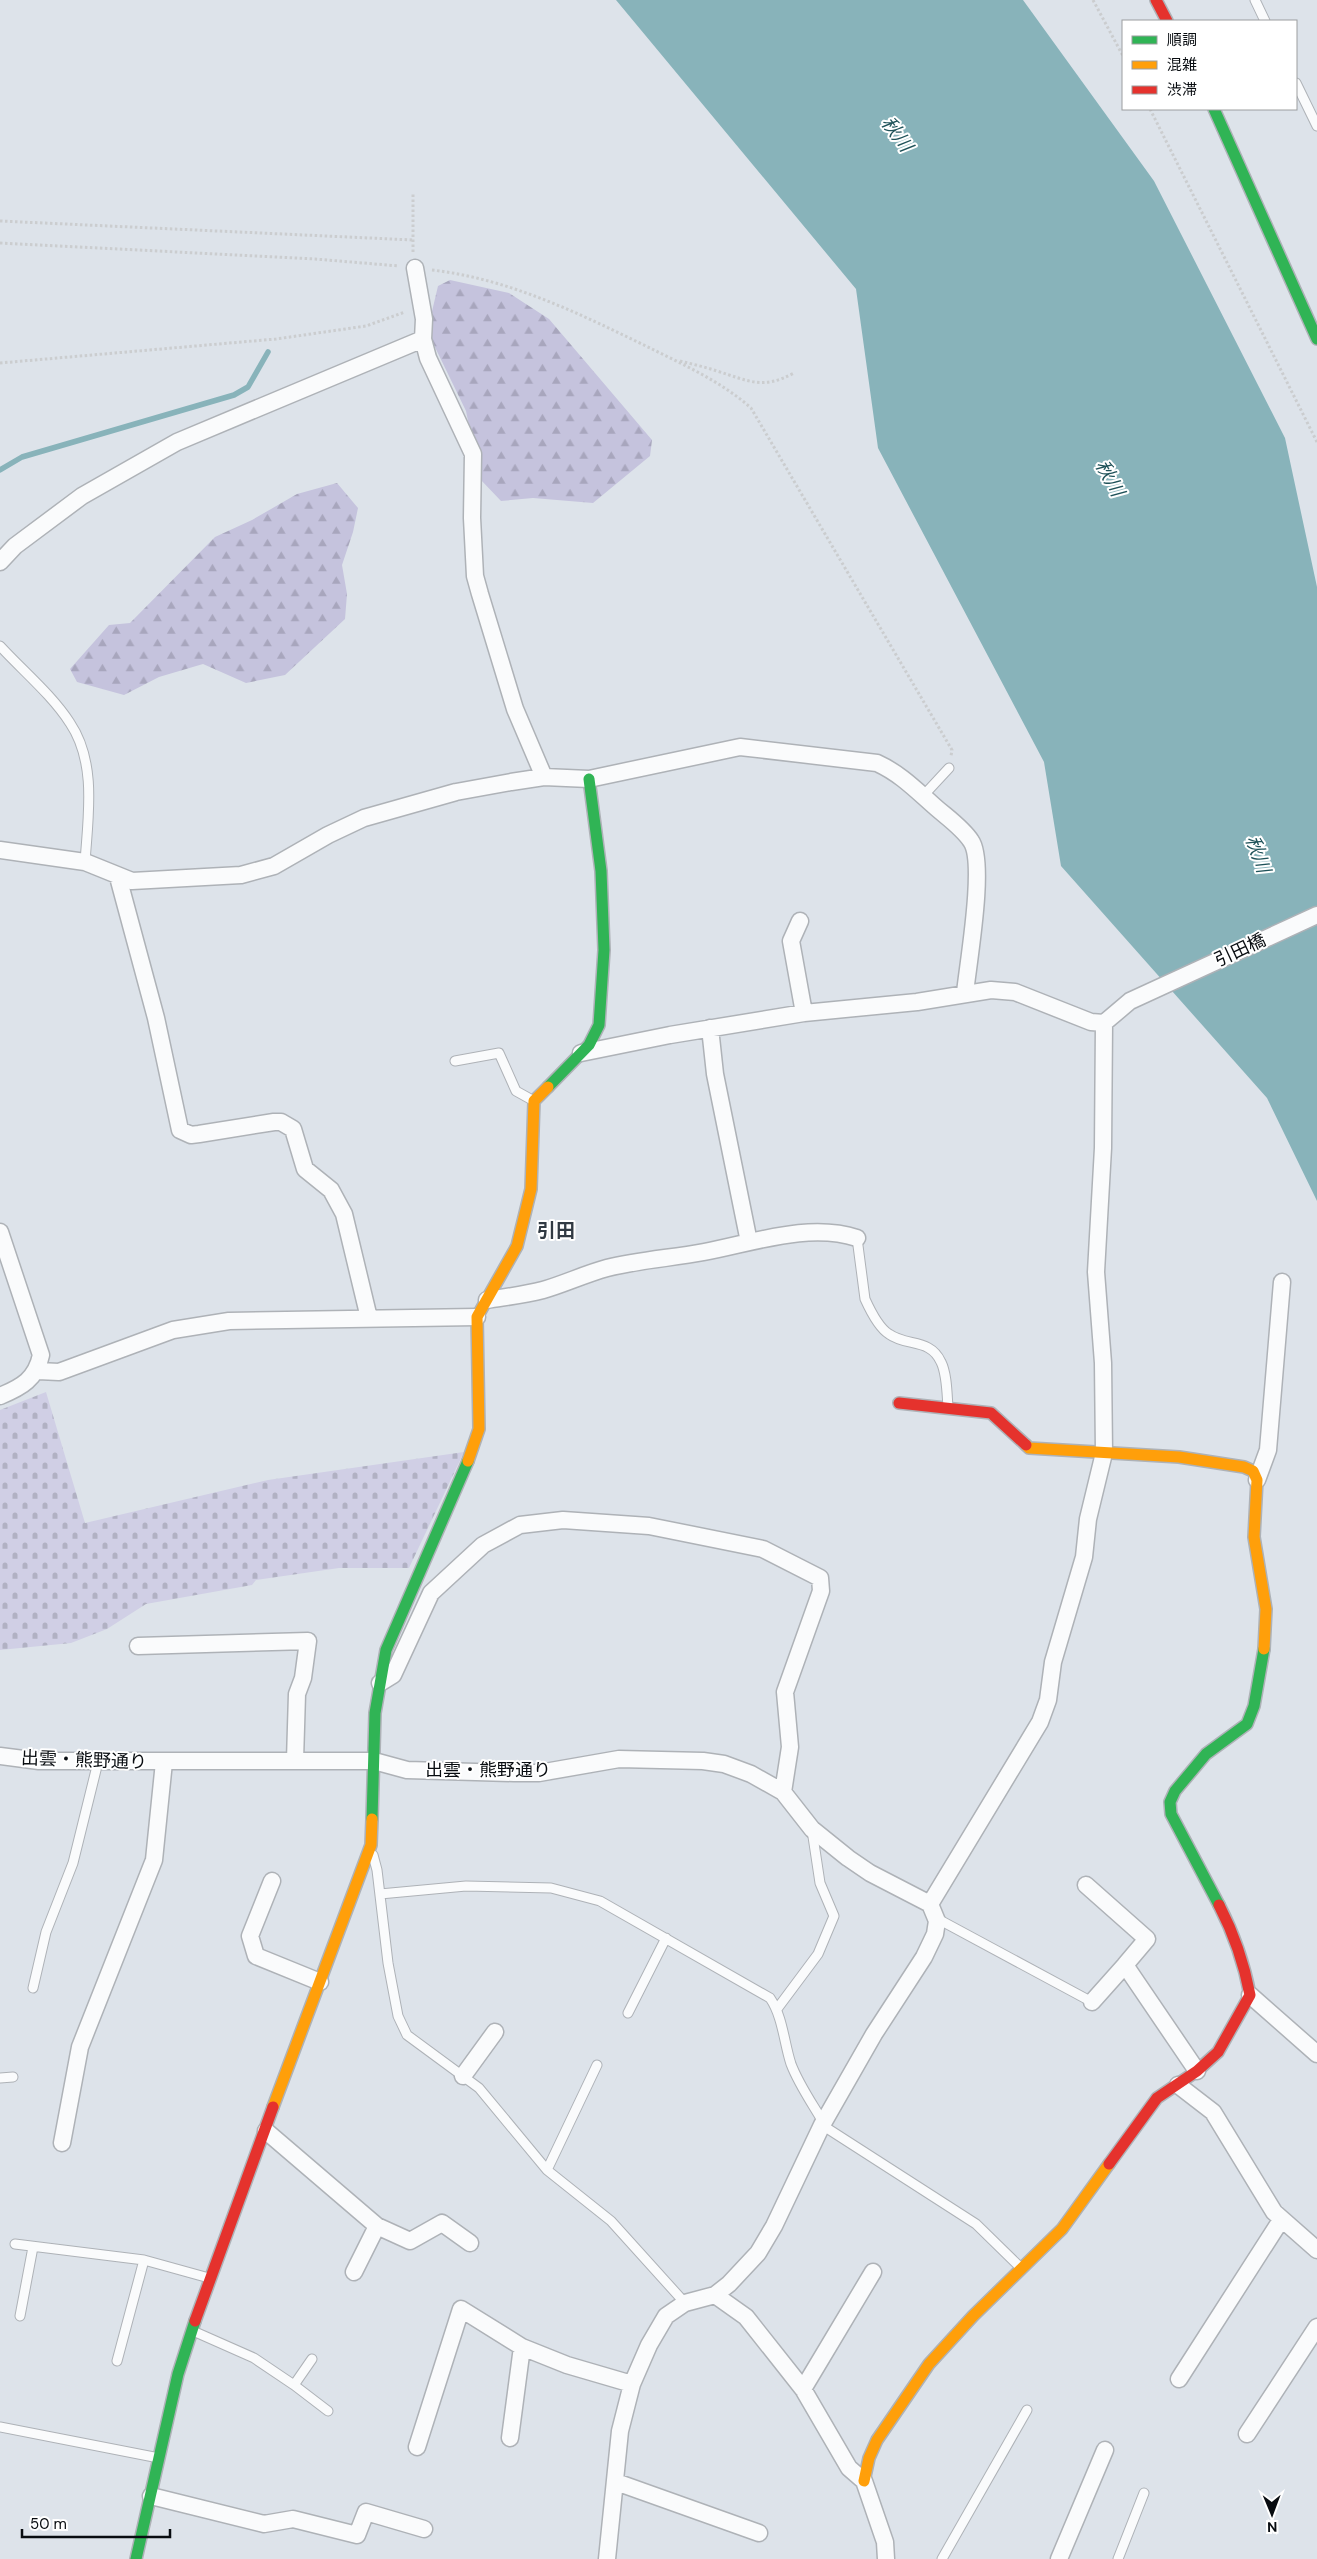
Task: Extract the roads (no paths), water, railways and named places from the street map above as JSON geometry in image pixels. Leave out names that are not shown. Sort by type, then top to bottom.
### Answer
[{"type":"street","points":[[1156,0],[1166,20]]},
{"type":"street","points":[[1214,110],[1317,339]]},
{"type":"street","points":[[415,268],[423,308],[422,339],[428,358],[471,445],[473,454],[472,518],[475,576],[515,709],[544,777]]},
{"type":"street","points":[[0,562],[15,546],[82,496],[177,442],[422,339]]},
{"type":"street","points":[[0,850],[85,862],[118,877],[132,880],[241,875],[274,866],[328,835],[364,818],[456,792],[544,777],[589,778],[740,747],[877,763],[895,771],[965,833],[976,851],[978,878],[965,993]]},
{"type":"street","points":[[136,2559],[178,2374],[209,2278],[266,2131],[371,1844],[375,1714],[386,1650],[476,1443],[480,1429],[477,1318],[517,1246],[531,1189],[534,1101],[589,1045],[599,1025],[604,950],[601,871],[589,778]]},
{"type":"street","points":[[118,877],[156,1018],[180,1130],[190,1134],[198,1134],[274,1122],[280,1122],[293,1129],[305,1169],[331,1190],[344,1214],[369,1318]]},
{"type":"street","name":"引田橋","points":[[1104,1023],[1130,1001],[1317,915]]},
{"type":"street","points":[[800,921],[791,941],[804,1012]]},
{"type":"street","points":[[581,1053],[804,1012],[917,1002],[991,990],[1015,992],[1091,1022],[1104,1023],[1104,1121],[1096,1272],[1104,1371],[1104,1453],[1088,1519],[1084,1557],[1053,1662],[1048,1700],[1040,1722],[933,1910],[935,1934],[924,1957],[874,2034],[823,2123],[774,2226],[758,2253],[729,2284],[715,2295],[685,2303],[666,2316],[649,2344],[632,2384],[620,2431],[607,2559]]},
{"type":"street","points":[[710,1028],[716,1074],[749,1242]]},
{"type":"street","points":[[0,1232],[4,1262],[41,1355],[38,1371],[27,1382],[0,1396]]},
{"type":"street","points":[[487,1300],[542,1290],[606,1268],[704,1252],[749,1242],[808,1233],[840,1232],[857,1238]]},
{"type":"street","points":[[864,2481],[869,2458],[876,2440],[929,2364],[1062,2229],[1157,2098],[1197,2071],[1218,2052],[1228,2039],[1250,1995],[1244,1964],[1230,1926],[1170,1814],[1170,1802],[1175,1791],[1206,1754],[1247,1724],[1254,1706],[1263,1664],[1266,1609],[1254,1537],[1257,1480],[1268,1450],[1282,1282]]},
{"type":"street","points":[[38,1371],[59,1372],[173,1330],[205,1323],[369,1318],[477,1318]]},
{"type":"street","points":[[899,1404],[991,1413],[1029,1448],[1179,1457],[1244,1466],[1253,1471],[1257,1480]]},
{"type":"street","points":[[380,1683],[393,1675],[431,1593],[483,1545],[520,1525],[562,1520],[649,1526],[763,1549],[820,1578],[821,1591],[785,1692],[790,1747],[783,1792]]},
{"type":"street","points":[[138,1646],[308,1641],[303,1678],[297,1694],[295,1760]]},
{"type":"street","name":"出雲・熊野通り","points":[[0,1756],[39,1761],[98,1762],[374,1761],[407,1770],[514,1773],[539,1772],[619,1759],[703,1761],[724,1764],[751,1774],[783,1792],[812,1829],[870,1873],[933,1910]]},
{"type":"street","points":[[62,2143],[80,2047],[154,1860],[164,1762]]},
{"type":"street","points":[[272,1881],[250,1936],[256,1956],[320,1982]]},
{"type":"street","points":[[1086,1885],[1147,1939],[1092,2002]]},
{"type":"street","points":[[1125,1965],[1197,2071]]},
{"type":"street","points":[[1250,1995],[1317,2054]]},
{"type":"street","points":[[463,2076],[495,2032]]},
{"type":"street","points":[[1178,2085],[1213,2112],[1274,2212],[1317,2250]]},
{"type":"street","points":[[266,2131],[377,2226],[410,2241],[442,2223],[470,2243]]},
{"type":"street","points":[[1179,2378],[1282,2220]]},
{"type":"street","points":[[354,2272],[377,2226]]},
{"type":"street","points":[[803,2389],[873,2272]]},
{"type":"street","points":[[715,2295],[746,2317],[803,2389],[849,2468],[864,2481],[885,2542],[886,2559]]},
{"type":"street","points":[[417,2447],[461,2309],[522,2347],[567,2365],[632,2384]]},
{"type":"street","points":[[1247,2434],[1317,2327]]},
{"type":"street","points":[[510,2438],[522,2347]]},
{"type":"street","points":[[1059,2559],[1105,2450]]},
{"type":"street","points":[[616,2482],[759,2533]]},
{"type":"street","points":[[151,2496],[264,2524],[294,2519],[357,2535],[366,2512],[424,2529]]},
{"type":"lane","points":[[1255,0],[1265,20]]},
{"type":"lane","points":[[1297,85],[1317,126]]},
{"type":"lane","points":[[0,646],[61,710],[79,739],[88,770],[89,787],[85,862]]},
{"type":"lane","points":[[923,796],[949,768]]},
{"type":"lane","points":[[455,1060],[499,1053],[516,1091],[534,1101]]},
{"type":"lane","points":[[857,1238],[865,1299],[869,1308],[886,1333],[895,1338],[927,1345],[934,1350],[942,1363],[948,1408]]},
{"type":"lane","points":[[33,1988],[46,1932],[73,1863],[98,1762]]},
{"type":"lane","points":[[778,2009],[818,1954],[834,1916],[820,1883],[812,1829]]},
{"type":"lane","points":[[371,1844],[378,1870],[390,1972],[398,2016],[406,2035],[479,2088],[547,2170],[611,2221],[685,2303]]},
{"type":"lane","points":[[380,1894],[466,1886],[551,1888],[600,1901],[770,1998],[778,2009],[791,2064],[799,2082],[823,2123],[976,2224],[1022,2269]]},
{"type":"lane","points":[[933,1910],[1092,2002]]},
{"type":"lane","points":[[628,2013],[666,1938]]},
{"type":"lane","points":[[547,2170],[597,2065]]},
{"type":"lane","points":[[0,2078],[13,2077]]},
{"type":"lane","points":[[15,2244],[93,2255],[109,2254],[144,2260],[209,2278]]},
{"type":"lane","points":[[20,2316],[33,2247]]},
{"type":"lane","points":[[117,2361],[144,2260]]},
{"type":"lane","points":[[193,2331],[254,2358],[328,2411]]},
{"type":"lane","points":[[294,2385],[312,2359]]},
{"type":"lane","points":[[942,2559],[1027,2410]]},
{"type":"lane","points":[[0,2427],[159,2458]]},
{"type":"lane","points":[[1118,2559],[1144,2493]]},
{"type":"water","name":"秋川","points":[[616,0],[1023,0],[1154,181],[1285,438],[1317,587],[1317,1201],[1267,1098],[1061,866],[1044,762],[878,448],[856,289]]},
{"type":"waterway","points":[[0,470],[22,457],[234,395],[248,387],[268,352]]},
{"type":"district","name":"引田","points":[[556,1230]]}]
